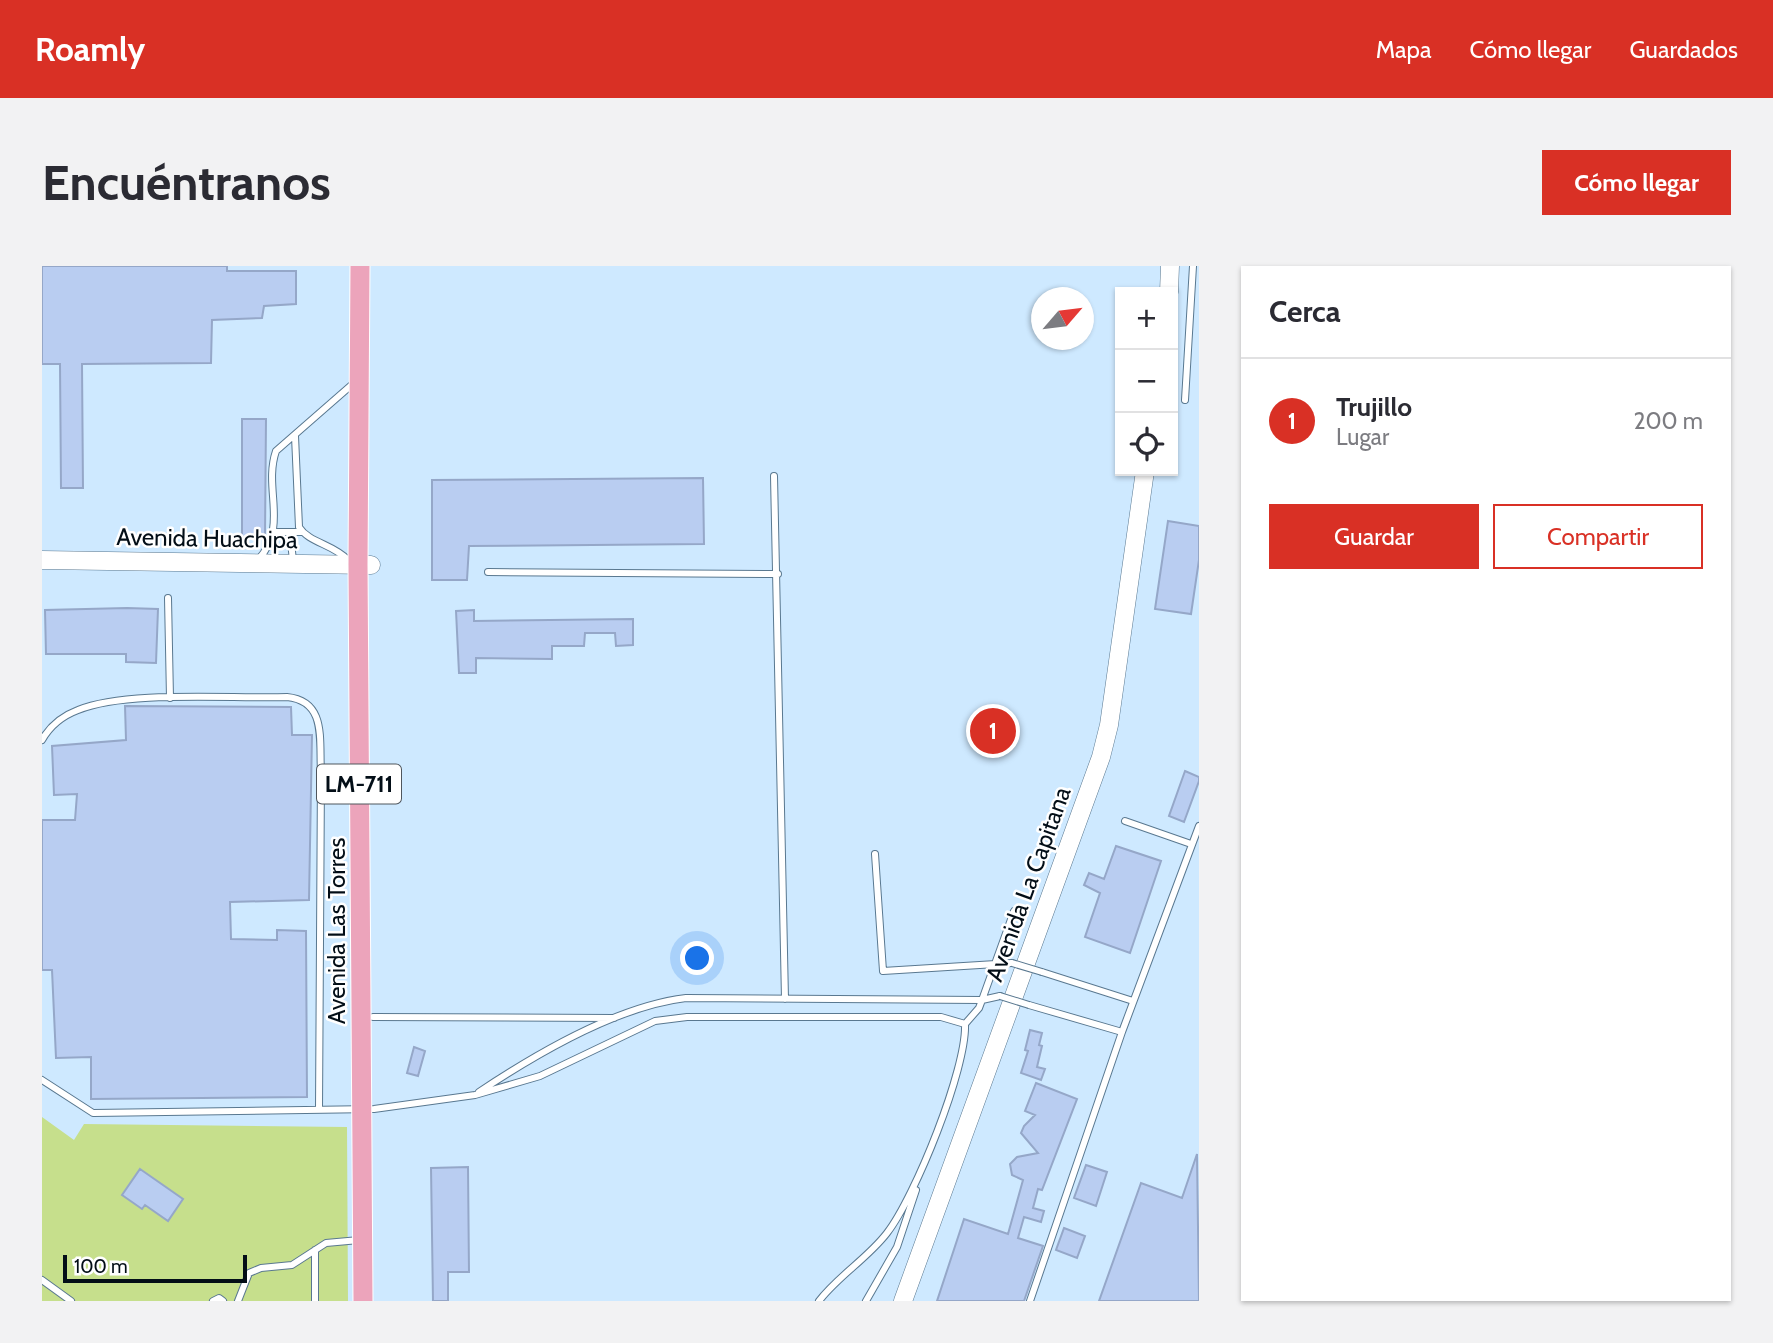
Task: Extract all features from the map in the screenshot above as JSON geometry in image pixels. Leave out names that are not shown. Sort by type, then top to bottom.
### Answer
[{"type":"main road","name":"Avenida Las Torres","points":[[360,266],[360,565],[368,1109],[376,1301]]},
{"type":"main road","name":"Avenida Las Torres","points":[[363,1301],[362,1239],[373,1017],[360,565],[372,266]]},
{"type":"street","points":[[1169,287],[1170,266]]},
{"type":"street","name":"Avenida La Capitana","points":[[903,1301],[1101,757],[1109,725],[1144,476]]},
{"type":"street","name":"Avenida Huachipa","points":[[42,560],[360,565]]},
{"type":"lane","points":[[1185,400],[1193,266]]},
{"type":"lane","points":[[255,563],[268,549],[274,531],[274,457],[280,446],[295,436],[359,378]]},
{"type":"lane","points":[[295,436],[297,519],[302,532],[308,538],[333,547],[360,565]]},
{"type":"lane","points":[[774,476],[785,999]]},
{"type":"lane","points":[[274,531],[302,532]]},
{"type":"lane","points":[[290,532],[293,564]]},
{"type":"lane","points":[[488,572],[778,574]]},
{"type":"lane","points":[[168,598],[170,698]]},
{"type":"lane","points":[[42,740],[50,726],[78,710],[119,700],[287,697],[303,699],[313,707],[318,725],[321,772],[319,1110]]},
{"type":"lane","points":[[1125,821],[1191,844]]},
{"type":"lane","points":[[1031,1301],[1122,1032],[1199,826]]},
{"type":"lane","points":[[876,854],[883,971],[1012,963],[1133,1001]]},
{"type":"lane","points":[[866,1301],[897,1247],[959,1066],[966,1039],[965,1024],[979,1008],[1014,911]]},
{"type":"lane","points":[[475,1096],[526,1061],[616,1018],[656,1002],[686,998],[982,1000],[1000,996],[1122,1032]]},
{"type":"lane","points":[[373,1017],[616,1018]]},
{"type":"lane","points":[[42,1080],[93,1113],[368,1109],[475,1096],[540,1076],[655,1021],[687,1017],[928,1017],[965,1024]]},
{"type":"lane","points":[[819,1301],[885,1236],[918,1181]]},
{"type":"lane","points":[[238,1301],[249,1273],[261,1268],[292,1265],[326,1243],[362,1239]]},
{"type":"lane","points":[[314,1301],[315,1250]]},
{"type":"lane","points":[[42,1280],[71,1301]]},
{"type":"lane","points":[[213,1301],[219,1298],[223,1301]]},
{"type":"green space","points":[[42,1117],[74,1140],[84,1124],[347,1127],[348,1301],[42,1301]]},
{"type":"building","points":[[42,266],[227,266],[227,271],[296,271],[296,304],[264,306],[262,318],[212,320],[211,363],[82,364],[83,488],[61,488],[60,364],[42,364]]},
{"type":"building","points":[[242,419],[266,419],[265,537],[242,537]]},
{"type":"building","points":[[703,478],[704,544],[469,546],[467,580],[432,580],[432,480]]},
{"type":"building","points":[[1168,521],[1199,526],[1199,560],[1191,614],[1155,609]]},
{"type":"building","points":[[158,609],[156,663],[126,662],[126,654],[46,654],[45,610]]},
{"type":"building","points":[[474,610],[474,621],[633,619],[633,645],[616,646],[615,633],[585,633],[584,646],[552,646],[552,659],[476,658],[476,673],[459,673],[456,611]]},
{"type":"building","points":[[125,706],[291,707],[292,735],[312,735],[309,900],[230,902],[231,939],[277,940],[277,930],[306,931],[307,1097],[91,1099],[91,1057],[56,1058],[52,970],[42,970],[42,820],[75,820],[77,794],[54,795],[52,746],[126,740]]},
{"type":"building","points":[[1185,771],[1199,777],[1199,781],[1184,822],[1169,816]]},
{"type":"building","points":[[1116,846],[1161,861],[1130,953],[1085,937],[1100,893],[1084,885],[1089,873],[1104,879]]},
{"type":"building","points":[[1030,1030],[1042,1033],[1037,1067],[1045,1069],[1041,1080],[1021,1073],[1028,1051],[1025,1050]]},
{"type":"building","points":[[414,1047],[425,1051],[418,1076],[407,1073]]},
{"type":"building","points":[[1036,1083],[1077,1099],[1042,1190],[1038,1189],[1033,1208],[1044,1211],[1041,1222],[1024,1217],[1018,1238],[1043,1246],[1024,1301],[937,1301],[964,1219],[1008,1234],[1023,1180],[1012,1175],[1010,1164],[1017,1157],[1038,1153],[1021,1133],[1035,1115],[1025,1111]]},
{"type":"building","points":[[1197,1154],[1199,1301],[1099,1301],[1141,1183],[1182,1198]]},
{"type":"building","points":[[1086,1165],[1107,1172],[1096,1206],[1074,1198]]},
{"type":"building","points":[[468,1167],[469,1272],[448,1272],[448,1301],[433,1301],[431,1168]]},
{"type":"building","points":[[140,1169],[183,1199],[168,1221],[145,1205],[142,1209],[122,1195]]},
{"type":"building","points":[[1064,1228],[1085,1236],[1077,1258],[1056,1250]]},
{"type":"place","name":"Trujillo","points":[[993,731]]}]
